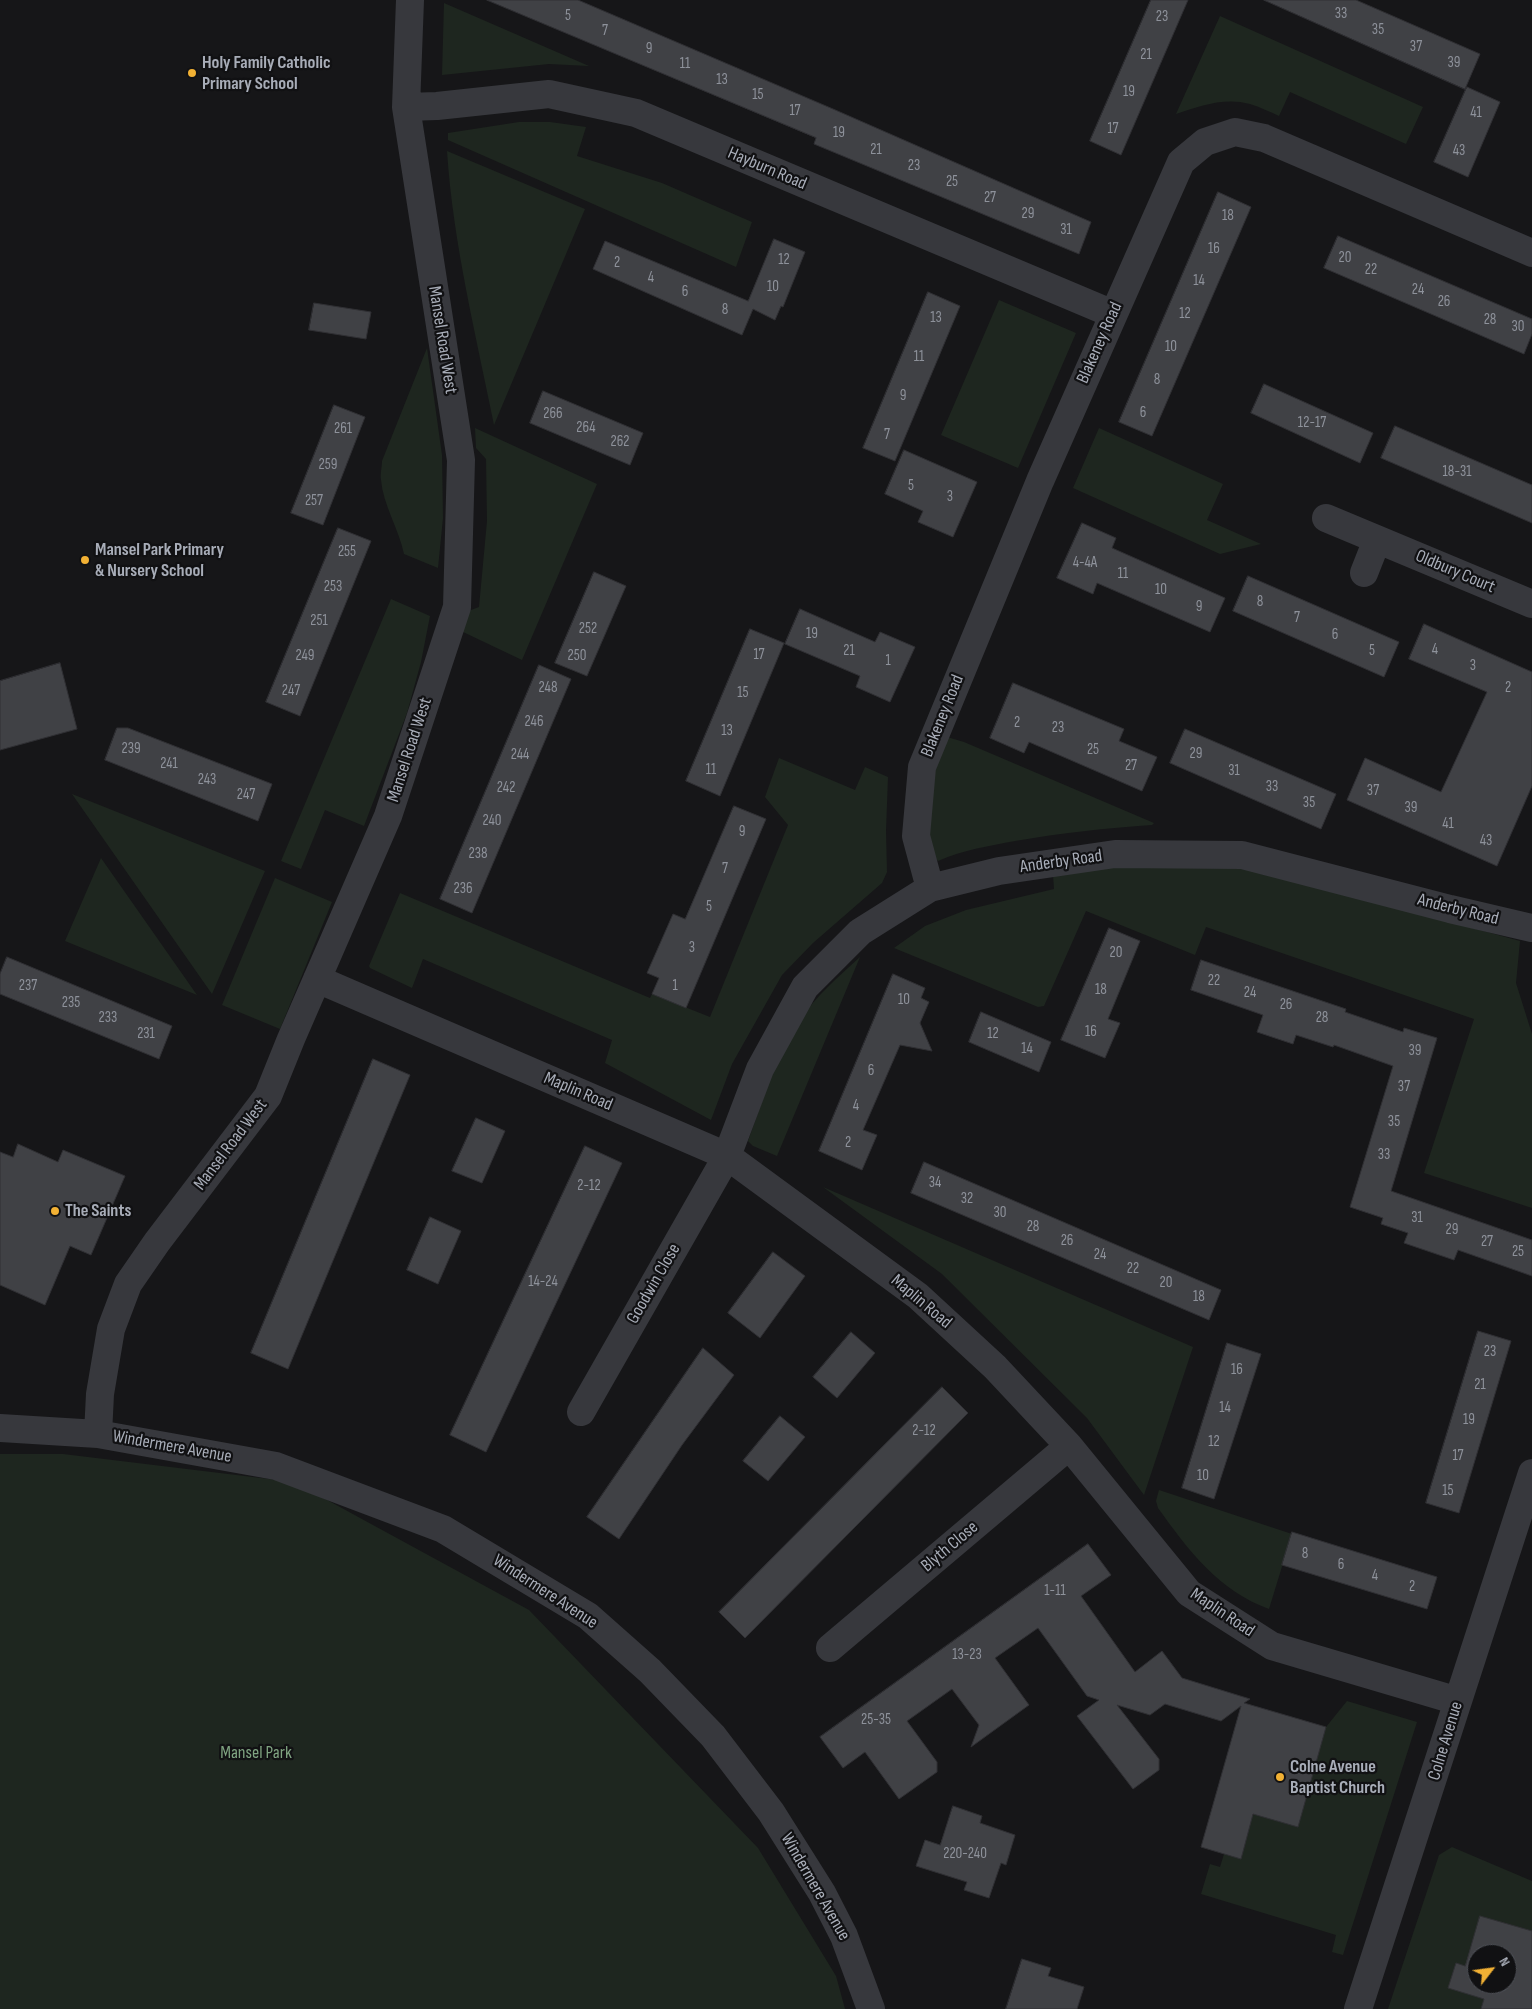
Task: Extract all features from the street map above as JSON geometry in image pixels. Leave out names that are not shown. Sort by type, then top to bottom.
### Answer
[{"type":"street","name":"Mansel Road West","points":[[98,1434],[100,1394],[111,1329],[128,1284],[157,1242],[268,1096],[388,816],[457,607],[461,460],[406,107],[410,0]]},
{"type":"street","name":"Hayburn Road","points":[[406,107],[437,106],[549,94],[636,113],[1113,314]]},
{"type":"street","name":"Blakeney Road","points":[[930,888],[916,836],[922,767],[1040,481],[1180,162],[1205,142],[1235,132],[1264,138],[1532,253]]},
{"type":"street","name":"Oldbury Court","points":[[1326,518],[1532,604]]},
{"type":"street","points":[[1364,573],[1377,540]]},
{"type":"street","name":"Anderby Road","points":[[727,1156],[760,1069],[805,988],[860,932],[930,888],[999,871],[1115,854],[1242,855],[1532,928]]},
{"type":"street","name":"Maplin Road","points":[[317,979],[727,1156],[918,1296],[995,1368],[1069,1446],[1189,1593],[1272,1646],[1458,1701]]},
{"type":"street","name":"Goodwin Close","points":[[581,1412],[727,1156]]},
{"type":"street","name":"Windermere Avenue","points":[[0,1428],[98,1434],[276,1466],[442,1529],[588,1616],[650,1671],[713,1736],[771,1812],[822,1893],[844,1936],[871,2009]]},
{"type":"street","name":"Blyth Close","points":[[830,1648],[1069,1446]]},
{"type":"street","name":"Colne Avenue","points":[[1358,2009],[1532,1473]]},
{"type":"green space","points":[[444,3],[589,66],[549,64],[442,75]]},
{"type":"green space","points":[[1220,16],[1423,107],[1406,144],[1290,92],[1279,116],[1250,104],[1231,101],[1212,103],[1176,114]]},
{"type":"green space","points":[[519,122],[550,122],[586,127],[577,156],[662,183],[752,222],[736,267],[448,140],[448,133]]},
{"type":"green space","points":[[447,151],[585,209],[494,425],[454,220]]},
{"type":"green space","points":[[999,300],[1076,333],[1018,468],[941,435]]},
{"type":"green space","points":[[427,348],[442,455],[443,518],[438,568],[404,554],[385,499],[381,478],[382,461]]},
{"type":"green space","points":[[475,428],[597,484],[522,660],[461,631],[463,613],[479,607],[487,521],[486,459],[476,448]]},
{"type":"green space","points":[[1099,428],[1223,484],[1207,520],[1261,544],[1220,554],[1073,488]]},
{"type":"green space","points":[[391,599],[430,616],[421,662],[407,713],[364,826],[325,810],[301,869],[281,861]]},
{"type":"green space","points":[[947,737],[964,742],[1154,823],[1152,825],[1084,831],[1015,841],[966,851],[938,861],[932,854],[926,811],[933,776]]},
{"type":"green space","points":[[779,758],[855,790],[865,767],[888,777],[887,872],[882,883],[813,943],[782,975],[732,1064],[711,1120],[605,1063],[612,1040],[423,959],[412,988],[370,968],[369,966],[400,893],[650,998],[652,994],[710,1017],[788,825],[765,797]]},
{"type":"green space","points":[[72,794],[265,871],[212,994]]},
{"type":"green space","points":[[101,858],[197,995],[65,941]]},
{"type":"green space","points":[[1184,864],[1264,871],[1520,941],[1516,983],[1532,1034],[1532,1208],[1424,1173],[1474,1019],[1206,927],[1195,955],[1086,911],[1044,1006],[1038,1007],[894,948],[925,926],[966,910],[1054,889],[1053,875],[1119,866]]},
{"type":"green space","points":[[275,878],[332,902],[280,1029],[222,1005]]},
{"type":"green space","points":[[860,957],[777,1156],[753,1146],[748,1141],[783,1049],[799,1021],[813,1003]]},
{"type":"green space","points":[[823,1187],[1193,1347],[1144,1495],[1087,1418],[942,1274]]},
{"type":"green space","name":"Mansel Park","points":[[0,1454],[63,1454],[294,1482],[529,1610],[758,1848],[836,1976],[845,2009],[0,2009]]},
{"type":"green space","points":[[1159,1490],[1292,1534],[1269,1609],[1235,1592],[1193,1554],[1158,1508],[1156,1501]]},
{"type":"green space","points":[[1347,1701],[1417,1722],[1343,1955],[1332,1952],[1336,1935],[1201,1894],[1210,1864],[1220,1867],[1224,1854],[1241,1859],[1253,1814],[1298,1827],[1326,1727]]},
{"type":"green space","points":[[1452,1847],[1532,1881],[1532,2009],[1388,2009],[1439,1855]]},
{"type":"building","points":[[487,0],[578,0],[833,109],[1091,222],[1079,254],[814,144],[816,138]]},
{"type":"building","points":[[1151,0],[1188,0],[1121,155],[1090,141]]},
{"type":"building","points":[[1264,0],[1356,0],[1480,54],[1465,89]]},
{"type":"building","points":[[1467,87],[1500,102],[1468,177],[1434,162]]},
{"type":"building","points":[[1218,192],[1251,207],[1152,436],[1119,422]]},
{"type":"building","points":[[1338,236],[1532,319],[1532,334],[1524,354],[1324,268]]},
{"type":"building","points":[[774,239],[805,252],[783,307],[781,306],[775,320],[753,309],[742,335],[593,269],[605,241],[748,301]]},
{"type":"building","points":[[928,292],[960,306],[895,461],[863,448]]},
{"type":"building","points":[[314,303],[371,312],[366,339],[309,330]]},
{"type":"building","points":[[1264,384],[1373,433],[1360,463],[1251,413]]},
{"type":"building","points":[[543,391],[643,433],[630,465],[530,423]]},
{"type":"building","points":[[334,405],[365,417],[323,525],[291,513]]},
{"type":"building","points":[[1395,426],[1532,485],[1532,523],[1381,458]]},
{"type":"building","points":[[904,450],[977,482],[953,537],[918,522],[923,511],[885,494]]},
{"type":"building","points":[[1082,523],[1116,538],[1112,548],[1225,598],[1210,632],[1097,583],[1093,594],[1057,578]]},
{"type":"building","points":[[338,528],[371,541],[300,716],[266,702]]},
{"type":"building","points":[[594,572],[626,586],[587,676],[555,663]]},
{"type":"building","points":[[1248,576],[1399,642],[1384,677],[1233,611]]},
{"type":"building","points":[[800,609],[875,642],[880,632],[915,647],[890,702],[856,687],[860,676],[785,644]]},
{"type":"building","points":[[1424,624],[1532,672],[1532,786],[1497,866],[1347,800],[1365,758],[1441,792],[1487,692],[1409,659]]},
{"type":"building","points":[[750,629],[784,643],[720,796],[686,781]]},
{"type":"building","points":[[60,663],[77,729],[0,750],[0,681]]},
{"type":"building","points":[[539,665],[571,679],[472,913],[440,899]]},
{"type":"building","points":[[1013,683],[1124,729],[1119,741],[1157,757],[1142,791],[1029,742],[1024,753],[990,738]]},
{"type":"building","points":[[117,728],[128,728],[272,784],[258,821],[105,760]]},
{"type":"building","points":[[1185,729],[1336,794],[1321,829],[1170,763]]},
{"type":"building","points":[[734,806],[766,819],[686,1008],[652,994],[659,978],[647,973],[673,914],[685,919]]},
{"type":"building","points":[[1109,928],[1140,941],[1108,1019],[1120,1023],[1105,1058],[1061,1040]]},
{"type":"building","points":[[7,957],[172,1026],[159,1059],[0,994],[0,974]]},
{"type":"building","points":[[1201,960],[1346,1009],[1345,1012],[1403,1032],[1404,1028],[1437,1038],[1391,1191],[1532,1240],[1532,1276],[1458,1250],[1454,1260],[1404,1243],[1408,1233],[1381,1224],[1383,1218],[1350,1207],[1393,1066],[1334,1045],[1333,1047],[1296,1035],[1293,1044],[1257,1032],[1263,1015],[1191,990]]},
{"type":"building","points":[[893,974],[925,988],[921,998],[929,1002],[920,1023],[932,1051],[900,1045],[863,1130],[877,1135],[862,1170],[819,1151]]},
{"type":"building","points":[[981,1012],[1051,1042],[1039,1072],[969,1042]]},
{"type":"building","points":[[373,1059],[410,1075],[288,1369],[251,1353]]},
{"type":"building","points":[[476,1118],[505,1131],[482,1183],[452,1171]]},
{"type":"building","name":"The Saints","points":[[18,1144],[58,1162],[63,1150],[125,1176],[91,1255],[70,1246],[45,1305],[0,1285],[0,1152],[13,1157]]},
{"type":"building","points":[[585,1146],[622,1163],[486,1452],[450,1435]]},
{"type":"building","points":[[924,1162],[1221,1290],[1209,1320],[911,1193]]},
{"type":"building","points":[[430,1217],[461,1231],[438,1284],[407,1270]]},
{"type":"building","points":[[773,1252],[805,1276],[760,1338],[728,1313]]},
{"type":"building","points":[[1478,1331],[1511,1341],[1459,1513],[1426,1503]]},
{"type":"building","points":[[851,1332],[875,1353],[837,1398],[813,1377]]},
{"type":"building","points":[[1227,1343],[1261,1354],[1214,1499],[1182,1488]]},
{"type":"building","points":[[703,1348],[734,1375],[682,1445],[619,1539],[587,1517]]},
{"type":"building","points":[[942,1387],[968,1413],[745,1638],[719,1612]]},
{"type":"building","points":[[780,1416],[805,1437],[768,1481],[743,1461]]},
{"type":"building","points":[[1292,1532],[1437,1577],[1427,1609],[1282,1565]]},
{"type":"building","points":[[1088,1544],[1111,1575],[1081,1596],[1135,1672],[1162,1651],[1182,1678],[1250,1699],[1244,1703],[1326,1727],[1298,1827],[1253,1814],[1241,1859],[1201,1847],[1241,1706],[1221,1721],[1165,1704],[1150,1715],[1117,1705],[1159,1759],[1159,1770],[1133,1789],[1077,1716],[1099,1700],[1087,1696],[1038,1628],[995,1658],[1029,1705],[971,1747],[979,1725],[952,1689],[907,1721],[937,1762],[937,1772],[899,1799],[865,1752],[843,1768],[820,1737]]},
{"type":"building","points":[[953,1806],[982,1816],[980,1823],[1015,1835],[1006,1865],[1001,1863],[989,1898],[964,1890],[967,1882],[916,1866],[925,1840],[940,1845]]},
{"type":"building","points":[[1480,1916],[1532,1931],[1532,2009],[1481,2009],[1484,1999],[1468,1994],[1517,1994],[1517,1944],[1472,1944]]},
{"type":"building","points":[[1022,1959],[1051,1968],[1048,1976],[1084,1987],[1077,2009],[1006,2009]]},
{"type":"building","points":[[1467,1959],[1467,1994],[1448,1988],[1456,1963],[1465,1966]]},
{"type":"place","name":"Holy Family Catholic Primary School","points":[[192,73]]},
{"type":"place","name":"Mansel Park Primary & Nursery School","points":[[85,560]]},
{"type":"place","name":"The Saints","points":[[55,1211]]},
{"type":"place","name":"Colne Avenue Baptist Church","points":[[1280,1777]]}]
